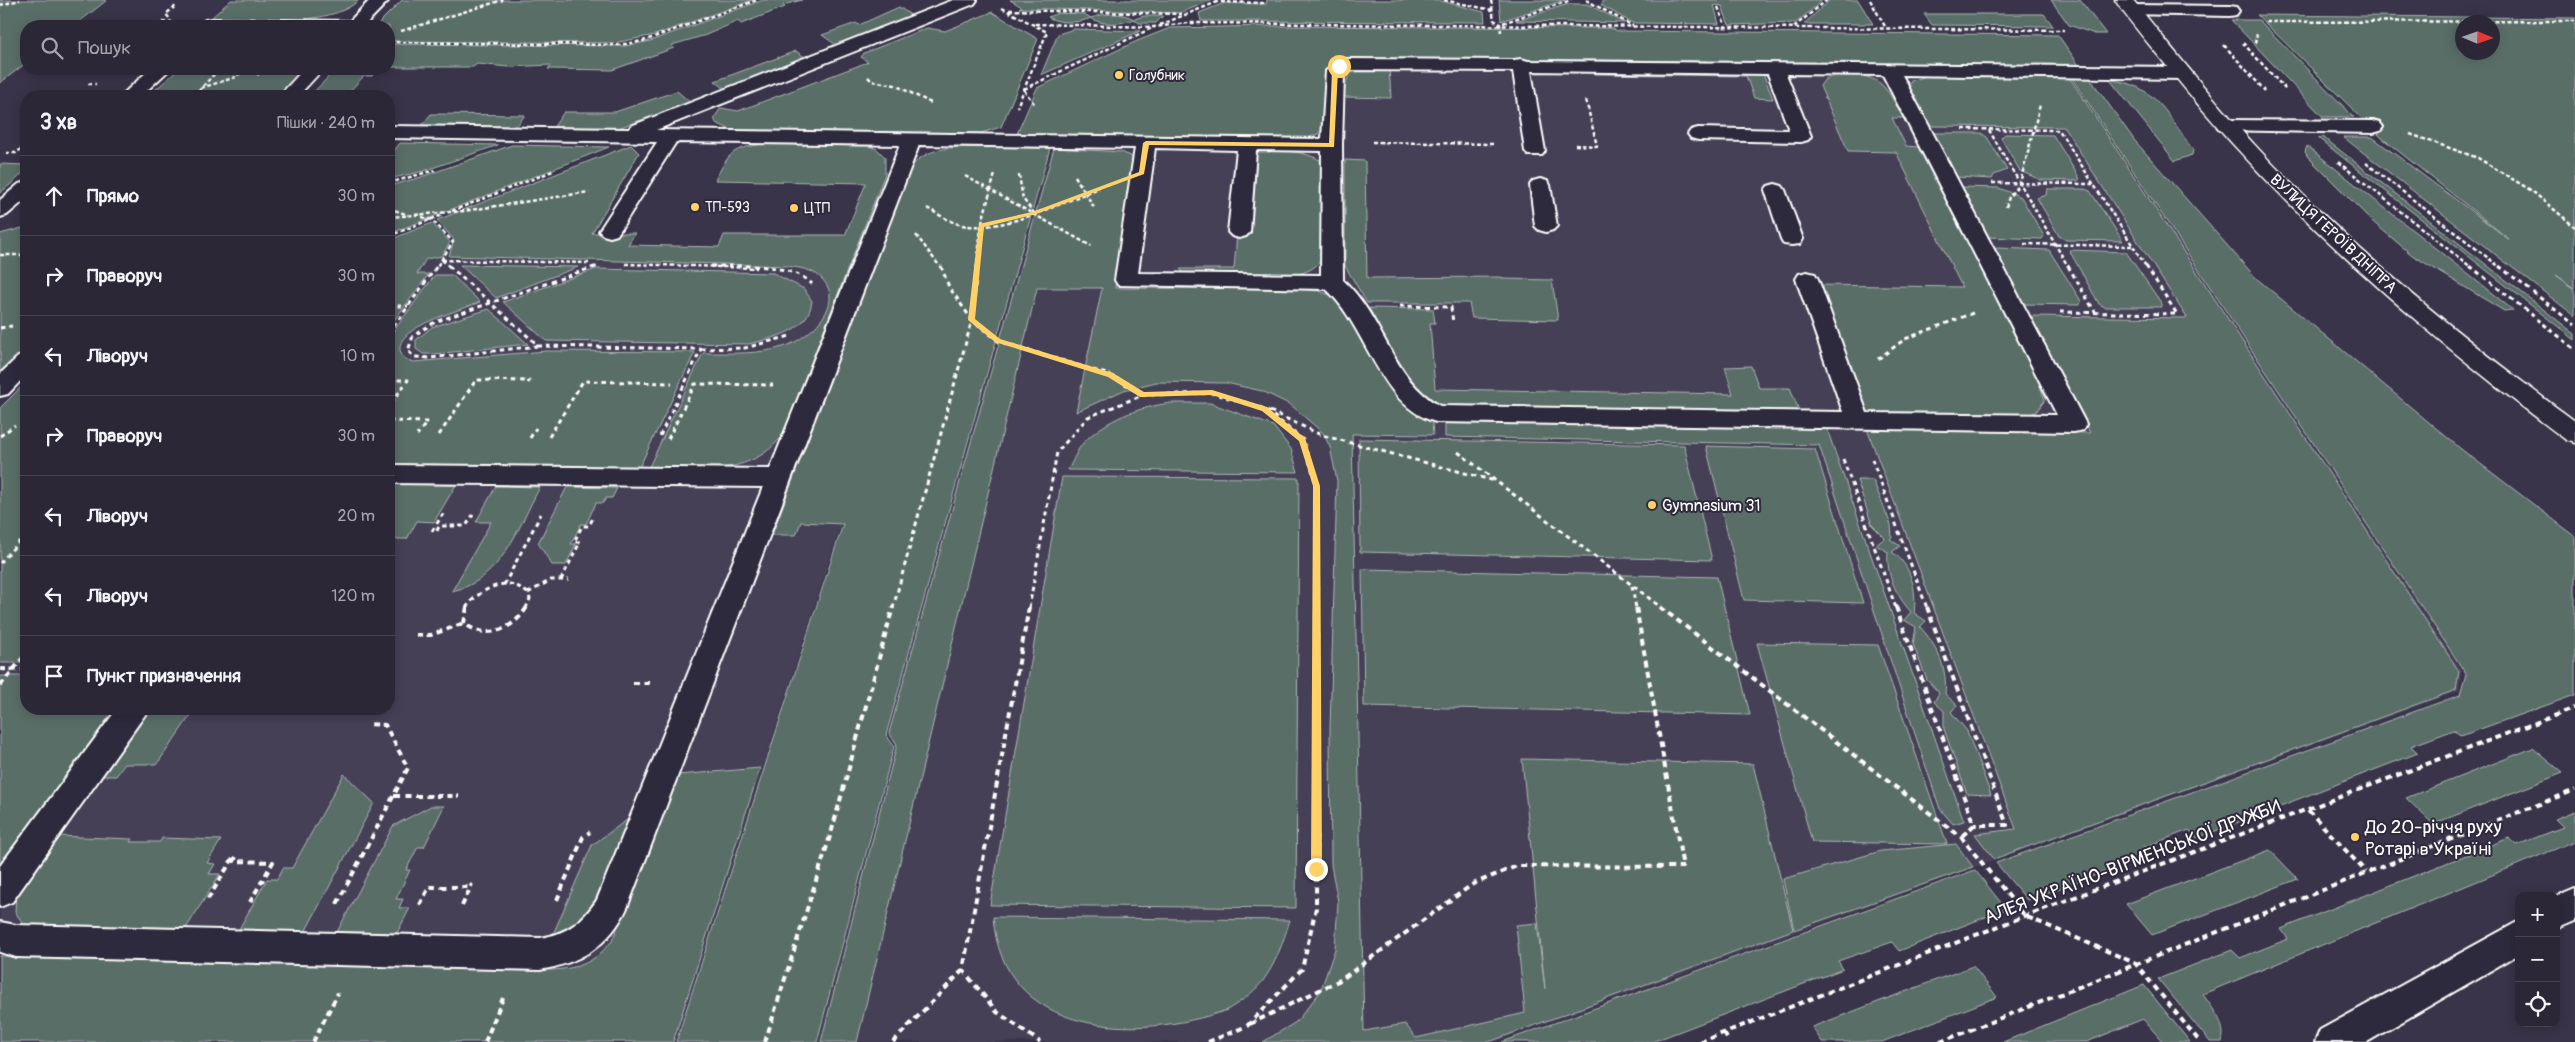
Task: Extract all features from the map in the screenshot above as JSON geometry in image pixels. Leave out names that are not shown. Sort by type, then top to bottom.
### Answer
[{"type":"main road","name":"ВУЛИЦЯ ГЕРОЇВ ДНІПРА","points":[[2128,5],[2227,126],[2282,186],[2353,254],[2446,333],[2575,434]]},
{"type":"lane","points":[[361,20],[380,0]]},
{"type":"lane","points":[[626,135],[968,0]]},
{"type":"lane","points":[[2128,5],[2230,11]]},
{"type":"lane","points":[[906,7],[924,17]]},
{"type":"lane","points":[[802,46],[821,58]]},
{"type":"lane","points":[[1332,282],[1332,145],[1335,71],[1344,64],[1521,64],[2182,73]]},
{"type":"lane","points":[[1521,64],[1534,147]]},
{"type":"lane","points":[[1698,134],[1801,136],[1774,67]]},
{"type":"lane","points":[[1146,143],[1126,280],[1332,282],[1347,296],[1400,382],[1419,405],[1436,414],[2074,424],[1889,69]]},
{"type":"lane","points":[[137,90],[154,75]]},
{"type":"lane","points":[[294,90],[308,75]]},
{"type":"lane","points":[[688,88],[708,103]]},
{"type":"lane","points":[[395,127],[407,114]]},
{"type":"lane","points":[[527,134],[539,116]]},
{"type":"lane","points":[[2227,126],[2373,127]]},
{"type":"lane","points":[[395,132],[670,136],[910,144],[1005,141],[1332,145]]},
{"type":"lane","points":[[610,231],[670,136]]},
{"type":"lane","points":[[0,937],[16,941],[540,954],[561,951],[583,941],[599,926],[610,908],[910,144]]},
{"type":"lane","points":[[1239,232],[1247,144]]},
{"type":"lane","points":[[1540,185],[1546,226]]},
{"type":"lane","points":[[1774,190],[1792,240]]},
{"type":"lane","points":[[0,211],[20,193]]},
{"type":"lane","points":[[1807,279],[1858,421]]},
{"type":"lane","points":[[0,388],[20,368]]},
{"type":"lane","points":[[395,474],[779,478]]},
{"type":"lane","points":[[0,892],[130,715]]},
{"type":"lane","points":[[2560,912],[2575,904]]},
{"type":"lane","points":[[2334,1042],[2517,937]]},
{"type":"path","points":[[0,6],[10,0]]},
{"type":"path","points":[[4,4],[20,0]]},
{"type":"path","points":[[168,18],[166,14],[184,0]]},
{"type":"path","points":[[398,32],[503,0]]},
{"type":"path","points":[[395,42],[619,45],[643,41],[757,0]]},
{"type":"path","points":[[999,6],[1047,32],[1024,90],[1154,27],[1222,0]]},
{"type":"path","points":[[1218,2],[1263,3],[1263,0]]},
{"type":"path","points":[[1444,0],[1493,10]]},
{"type":"path","points":[[1492,0],[1494,20],[1500,24]]},
{"type":"path","points":[[1500,24],[1571,0]]},
{"type":"path","points":[[1586,0],[1633,26]]},
{"type":"path","points":[[1794,28],[1827,0]]},
{"type":"path","points":[[1870,0],[1886,29]]},
{"type":"path","points":[[1718,7],[1726,27]]},
{"type":"path","points":[[1007,10],[1186,14]]},
{"type":"path","points":[[2260,22],[2575,21]]},
{"type":"path","points":[[1033,24],[1154,27],[1189,23],[1500,24],[2064,30]]},
{"type":"path","points":[[2255,43],[2258,29]]},
{"type":"path","points":[[2238,37],[2287,90]]},
{"type":"path","points":[[2222,43],[2267,94]]},
{"type":"path","points":[[1332,145],[1344,142],[1534,147],[1597,146],[1578,65]]},
{"type":"path","points":[[201,88],[213,75]]},
{"type":"path","points":[[201,88],[238,75]]},
{"type":"path","points":[[88,84],[96,84]]},
{"type":"path","points":[[2373,127],[2394,129],[2478,158],[2532,191],[2575,227]]},
{"type":"path","points":[[1920,129],[2059,130],[2177,314],[2015,311]]},
{"type":"path","points":[[1988,130],[2095,312]]},
{"type":"path","points":[[765,1042],[832,830],[972,320],[981,226],[1005,141]]},
{"type":"path","points":[[910,144],[1127,267]]},
{"type":"path","points":[[1591,146],[1593,152]]},
{"type":"path","points":[[16,153],[20,150]]},
{"type":"path","points":[[2332,158],[2575,349]]},
{"type":"path","points":[[2364,162],[2575,325]]},
{"type":"path","points":[[395,234],[557,170]]},
{"type":"path","points":[[891,194],[961,225],[981,226],[1034,213],[1142,173]]},
{"type":"path","points":[[1948,182],[2094,184]]},
{"type":"path","points":[[395,217],[446,214],[638,185]]},
{"type":"path","points":[[891,194],[902,209],[916,235],[940,265],[949,287],[972,320],[998,341],[1110,375],[1143,395]]},
{"type":"path","points":[[395,212],[432,220],[453,242],[395,324]]},
{"type":"path","points":[[1980,244],[2133,246]]},
{"type":"path","points":[[0,255],[20,255]]},
{"type":"path","points":[[442,260],[539,346]]},
{"type":"path","points":[[442,260],[605,263],[435,322],[415,333],[408,342],[408,351],[414,357],[430,358],[539,346],[745,348],[767,344],[797,331]]},
{"type":"path","points":[[615,263],[770,268],[795,274],[808,280],[814,287]]},
{"type":"path","points":[[395,306],[409,306]]},
{"type":"path","points":[[1451,307],[1453,323]]},
{"type":"path","points":[[561,580],[580,542],[574,542],[582,526],[589,526],[598,509],[604,509],[607,503],[617,503],[653,450],[701,349]]},
{"type":"path","points":[[395,380],[408,380],[395,398]]},
{"type":"path","points":[[435,441],[476,380],[529,381],[528,383]]},
{"type":"path","points":[[546,442],[583,381],[672,383]]},
{"type":"path","points":[[653,450],[662,451],[695,384],[782,385]]},
{"type":"path","points":[[893,1042],[964,970],[1056,452],[1088,418],[1143,395],[1212,393],[1265,409],[1321,435],[1496,482]]},
{"type":"path","points":[[1247,1026],[1302,969],[1316,908],[1316,486],[1302,440],[1265,409]]},
{"type":"path","points":[[0,436],[20,421]]},
{"type":"path","points":[[395,421],[426,422],[412,442]]},
{"type":"path","points":[[1829,421],[1974,825]]},
{"type":"path","points":[[1858,421],[2007,824],[1974,825],[1961,837]]},
{"type":"path","points":[[1453,449],[1961,837],[2025,916],[2135,963],[2200,1042]]},
{"type":"path","points":[[504,585],[562,476]]},
{"type":"path","points":[[438,522],[435,531],[439,526],[466,526],[468,522]]},
{"type":"path","points":[[0,563],[20,541]]},
{"type":"path","points":[[528,593],[551,580],[569,580]]},
{"type":"path","points":[[504,585],[514,586],[528,593],[530,599],[524,614],[509,626],[494,632],[478,632],[469,629],[464,623],[466,608],[472,599],[481,592],[504,585]]},
{"type":"path","points":[[1208,1042],[1247,1026],[1342,979],[1473,884],[1517,866],[1682,868],[1632,585]]},
{"type":"path","points":[[416,635],[431,635],[464,623]]},
{"type":"path","points":[[0,686],[20,662]]},
{"type":"path","points":[[0,669],[20,670]]},
{"type":"path","name":"АЛЕЯ УКРАЇНО-ВІРМЕНСЬКОЇ ДРУЖБИ","points":[[1700,1042],[2025,916],[2575,708]]},
{"type":"path","points":[[313,948],[408,768],[385,725],[368,724]]},
{"type":"path","points":[[1940,1042],[2135,963],[2575,790]]},
{"type":"path","points":[[394,796],[459,796]]},
{"type":"path","points":[[2308,810],[2366,872]]},
{"type":"path","points":[[224,873],[235,857],[234,861],[273,862],[262,880]]},
{"type":"path","points":[[421,904],[428,887],[468,888],[471,884],[467,896]]},
{"type":"path","points":[[964,970],[997,1012],[1040,1042]]},
{"type":"path","points":[[1724,1033],[1729,1042]]},
{"type":"shaded area","name":"Gymnasium 31","points":[[1157,46],[2055,55],[2462,670],[2459,691],[1495,1042],[818,1042],[895,746],[887,734],[1054,141]]},
{"type":"shaded area","points":[[436,251],[903,252],[804,523],[841,524],[675,1042],[0,1042],[0,638],[20,614],[20,715],[395,715],[395,261]]},
{"type":"green space","points":[[0,0],[107,0],[82,20],[20,20],[20,68],[0,83]]},
{"type":"green space","points":[[231,0],[359,0],[346,9],[329,15],[310,18],[267,20],[211,18]]},
{"type":"green space","points":[[402,0],[753,0],[655,35],[614,43],[395,41],[395,20],[382,20]]},
{"type":"green space","points":[[763,0],[802,0],[783,5],[785,7],[741,24],[738,21],[706,35],[672,45],[674,48],[612,70],[548,69],[551,65],[508,67],[477,64],[473,67],[395,67],[395,44],[625,46],[650,41]]},
{"type":"green space","points":[[1010,0],[1213,0],[1180,13],[1019,8],[1022,7]]},
{"type":"green space","points":[[1267,0],[1438,0],[1484,12],[1485,22],[1201,21],[1199,13],[1224,3],[1266,4]]},
{"type":"green space","points":[[1499,0],[1565,0],[1501,21]]},
{"type":"green space","points":[[1604,0],[1823,0],[1796,23],[1729,25],[1722,6],[1714,5],[1719,24],[1632,23],[1601,5]]},
{"type":"green space","points":[[1830,0],[1858,0],[1873,24],[1804,24]]},
{"type":"green space","points":[[2051,0],[2080,0],[2106,34],[2095,34],[2069,25]]},
{"type":"green space","points":[[1568,4],[1587,4],[1625,23],[1516,21]]},
{"type":"green space","points":[[899,7],[915,18],[839,47],[822,35],[856,23],[859,25]]},
{"type":"green space","points":[[992,12],[1038,39],[1001,127],[981,133],[731,130],[716,123],[714,118],[721,108],[738,111],[868,62],[861,57],[864,53],[927,28],[945,31]]},
{"type":"green space","points":[[1058,13],[1084,14],[1091,18],[1069,22],[1057,21],[1048,17]]},
{"type":"green space","points":[[1113,14],[1124,15],[1134,19],[1112,23],[1095,21],[1091,18]]},
{"type":"green space","points":[[1924,14],[2044,14],[2053,26],[1932,25]]},
{"type":"green space","points":[[2257,15],[2455,17],[2455,60],[2500,60],[2500,17],[2575,18],[2575,288],[2556,275],[2575,289],[2575,316],[2343,137],[2372,137],[2510,240],[2382,138]]},
{"type":"green space","points":[[1144,16],[1163,16],[1156,23],[1139,23],[1134,19]]},
{"type":"green space","points":[[2231,20],[2259,20],[2354,117],[2323,117]]},
{"type":"green space","points":[[1273,26],[1611,28],[1618,31],[2058,35],[2081,68],[1707,63],[1706,61],[1352,58],[1336,60],[1327,68],[1325,126],[1318,134],[1305,139],[1016,136],[1037,88],[1137,41],[1170,28]]},
{"type":"green space","points":[[1074,29],[1140,31],[1041,75],[1058,34]]},
{"type":"green space","points":[[796,51],[806,58],[725,89],[715,81]]},
{"type":"green space","points":[[1389,67],[1391,98],[1344,97],[1345,86],[1351,73],[1363,68]]},
{"type":"green space","points":[[1595,70],[1763,73],[1773,99],[1754,98],[1746,76],[1595,74]]},
{"type":"green space","points":[[172,75],[301,75],[285,90],[155,90]]},
{"type":"green space","points":[[330,75],[373,75],[364,76],[351,90],[316,90]]},
{"type":"green space","points":[[1838,75],[1863,76],[1872,79],[1880,83],[1891,97],[1903,118],[1892,118],[1906,146],[1918,147],[2036,375],[2045,400],[2036,412],[2021,417],[1865,414],[1818,285],[1962,287],[1896,152],[1848,151],[1820,86],[1825,79]]},
{"type":"green space","points":[[1926,76],[2069,77],[2459,671],[2456,690],[1994,859],[1975,834],[2016,829],[1867,429],[2090,433],[2030,319],[2031,316],[2187,318],[2064,127],[1926,126],[1908,87],[1911,81]]},
{"type":"green space","points":[[2071,77],[2089,77],[2135,141],[2256,278],[2461,449],[2575,536],[2575,695],[2461,736],[2454,730],[2411,746],[2418,753],[2197,838],[2189,830],[2142,848],[2149,856],[2027,900],[1996,863],[2460,695],[2466,674]]},
{"type":"green space","points":[[2110,80],[2126,83],[2150,95],[2168,114],[2193,150],[2192,155],[2175,161]]},
{"type":"green space","points":[[677,91],[691,103],[618,128],[553,128],[564,112],[615,112]]},
{"type":"green space","points":[[431,114],[525,115],[516,127],[421,126]]},
{"type":"green space","points":[[1933,133],[1981,133],[1987,137],[2007,170],[1994,175],[1992,179],[1955,177]]},
{"type":"green space","points":[[2005,134],[2053,135],[2080,179],[2077,181],[2041,180],[2020,171],[2001,138]]},
{"type":"green space","points":[[2323,137],[2575,334],[2575,340],[2318,138]]},
{"type":"green space","points":[[400,143],[498,145],[424,171],[395,178],[395,149]]},
{"type":"green space","points":[[765,144],[869,146],[877,149],[885,157],[885,174],[783,434],[771,448],[756,458],[739,464],[703,470],[648,469],[703,353],[766,351],[786,346],[806,335],[823,318],[828,307],[830,297],[828,287],[820,277],[809,271],[788,266],[449,256],[454,240],[437,220],[631,145],[639,153],[592,233],[635,233],[628,245],[719,247],[724,235],[845,235],[866,183],[715,180],[728,157],[733,153],[745,147]]},
{"type":"green space","points":[[512,145],[609,147],[395,232],[395,184]]},
{"type":"green space","points":[[2307,146],[2513,310],[2504,311],[2412,255],[2373,222],[2308,157],[2305,152]]},
{"type":"green space","points":[[946,148],[1050,148],[886,735],[894,746],[817,1042],[676,1042],[843,524],[801,522],[796,535],[772,535],[910,170],[925,155]]},
{"type":"green space","points":[[1054,148],[1121,152],[1131,156],[1135,165],[1115,288],[1297,289],[1319,291],[1333,296],[1343,304],[1389,385],[1413,411],[1432,422],[1433,435],[1352,434],[1364,1031],[1405,1024],[1416,1038],[1525,1013],[1516,925],[1537,923],[1545,989],[1522,759],[1753,764],[1793,930],[1489,1042],[1263,1042],[1296,1022],[1320,992],[1335,949],[1338,902],[1331,865],[1330,729],[1337,481],[1330,447],[1323,433],[1291,405],[1262,391],[1226,383],[1156,382],[1124,390],[1076,412],[1102,288],[1037,288],[857,1042],[821,1042],[897,744],[889,733]]},
{"type":"green space","points":[[1257,151],[1299,153],[1323,162],[1323,256],[1310,270],[1292,275],[1186,275],[1180,269],[1234,269],[1237,234],[1250,235]]},
{"type":"green space","points":[[1345,160],[1365,161],[1367,278],[1502,277],[1503,279],[1552,280],[1558,320],[1472,318],[1469,303],[1367,303],[1345,266]]},
{"type":"green space","points":[[0,164],[20,165],[20,176],[0,193]]},
{"type":"green space","points":[[1962,187],[1999,188],[2021,197],[2044,236],[2042,239],[1987,237],[1960,189]]},
{"type":"green space","points":[[2047,189],[2085,189],[2090,191],[2123,241],[2066,240],[2059,236],[2037,198],[2046,195]]},
{"type":"green space","points":[[432,223],[450,242],[442,256],[426,259],[417,274],[429,274],[395,319],[395,238]]},
{"type":"green space","points":[[20,229],[20,354],[0,374],[0,234]]},
{"type":"green space","points":[[1994,249],[2049,250],[2081,301],[2080,305],[2023,304]]},
{"type":"green space","points":[[2069,250],[2126,252],[2162,304],[2162,307],[2105,307],[2099,304]]},
{"type":"green space","points":[[460,265],[578,267],[496,298]]},
{"type":"green space","points":[[596,269],[773,273],[804,289],[812,301],[804,320],[789,332],[749,344],[546,341],[503,302]]},
{"type":"green space","points":[[435,275],[452,275],[480,302],[432,320],[408,334],[402,341],[400,350],[402,355],[408,360],[413,362],[546,351],[695,352],[639,468],[395,466],[395,329]]},
{"type":"green space","points":[[1369,308],[1433,309],[1435,323],[1430,323],[1435,389],[1733,394],[1725,367],[1751,366],[1759,388],[1790,388],[1800,413],[1448,406],[1434,400],[1421,391],[1410,379],[1400,366]]},
{"type":"green space","points":[[489,309],[528,344],[434,354],[423,354],[416,349],[416,340],[432,327]]},
{"type":"green space","points":[[20,388],[20,663],[0,663],[0,408]]},
{"type":"green space","points":[[1171,403],[1210,403],[1273,426],[1291,449],[1298,472],[1068,470],[1083,443],[1102,427],[1135,411]]},
{"type":"green space","points":[[1445,423],[1827,429],[1964,821],[1953,824],[1940,809],[1819,445],[1445,437]]},
{"type":"green space","points":[[1359,439],[1684,445],[1712,560],[1360,552]]},
{"type":"green space","points":[[1706,446],[1815,449],[1863,603],[1744,600]]},
{"type":"green space","points":[[1062,477],[1299,478],[1296,908],[990,905]]},
{"type":"green space","points":[[1857,480],[1873,480],[1891,525],[1892,537],[1890,539],[1900,546],[1892,552],[1899,557],[1909,571],[1912,580],[1915,596],[1914,613],[1926,621],[1920,627],[1932,642],[1940,658],[1945,676],[1945,694],[1957,705],[1951,712],[1967,731],[1991,795],[1967,794],[1944,729],[1944,711],[1934,702],[1939,693],[1927,680],[1913,644],[1916,627],[1904,620],[1911,612],[1901,599],[1890,577],[1888,552],[1876,545],[1885,538],[1872,525]]},
{"type":"green space","points":[[395,484],[456,485],[434,522],[417,521],[407,539],[395,539]]},
{"type":"green space","points":[[496,486],[540,487],[516,535],[496,564],[484,576],[469,585],[452,591],[491,522],[476,522]]},
{"type":"green space","points":[[567,487],[617,488],[612,498],[606,498],[603,503],[596,503],[586,524],[581,524],[571,544],[576,544],[566,565],[552,565],[538,543]]},
{"type":"green space","points":[[1362,569],[1717,577],[1750,715],[1364,706]]},
{"type":"green space","points":[[1757,643],[1878,645],[1947,844],[1812,842]]},
{"type":"green space","points":[[0,676],[20,676],[20,715],[115,715],[0,869]]},
{"type":"green space","points":[[144,715],[191,715],[157,764],[125,764],[116,776],[99,776]]},
{"type":"green space","points":[[2533,748],[2563,773],[2433,824],[2406,798]]},
{"type":"green space","points":[[760,768],[673,1042],[0,1042],[0,956],[552,970],[579,966],[599,955],[612,941],[678,775]]},
{"type":"green space","points":[[344,774],[374,803],[305,932],[238,931],[267,879],[277,879],[283,868],[292,868]]},
{"type":"green space","points":[[431,806],[444,806],[424,847],[418,847],[406,870],[410,870],[396,899],[403,899],[399,908],[410,908],[397,933],[337,932],[393,826]]},
{"type":"green space","points":[[2575,811],[2575,841],[2203,994],[2221,1022],[2222,1042],[2210,1042],[2158,979],[2232,950],[2240,958],[2288,939],[2281,929],[2509,838],[2517,845],[2563,827],[2555,819]]},
{"type":"green space","points":[[631,817],[588,916],[575,930],[543,938],[554,932],[592,845]]},
{"type":"green space","points":[[57,836],[132,839],[130,842],[160,842],[162,838],[221,840],[207,863],[215,864],[209,874],[220,874],[185,930],[25,926],[15,912],[16,893]]},
{"type":"green space","points":[[1956,844],[1973,867],[1794,930],[1783,879],[1881,851]]},
{"type":"green space","points":[[2270,850],[2298,879],[2152,935],[2126,904]]},
{"type":"green space","points":[[1975,870],[2006,909],[1899,951],[1892,942],[1838,961],[1843,969],[1652,1042],[1502,1042]]},
{"type":"green space","points":[[993,917],[1290,920],[1279,953],[1267,975],[1246,998],[1232,1007],[1191,1020],[1153,1026],[1115,1026],[1079,1021],[1047,1008],[1021,987],[1002,957]]},
{"type":"green space","points":[[1973,966],[1997,997],[1882,1042],[1822,1042],[1812,1027]]},
{"type":"green space","points":[[2144,985],[2190,1042],[2163,1042],[2143,1019],[2087,1042],[2003,1042]]},
{"type":"place","name":"Голубник","points":[[1119,75]]},
{"type":"place","name":"ТП-593","points":[[695,207]]},
{"type":"place","name":"ЦТП","points":[[794,208]]},
{"type":"place","name":"Gymnasium 31","points":[[1652,505]]},
{"type":"place","name":"До 20-річчя руху Ротарі в Україні","points":[[2355,837]]},
{"type":"route","points":[[1316,869],[1316,486],[1302,440],[1265,409],[1212,393],[1143,395],[1110,375],[998,341],[972,320],[981,226],[1034,213],[1142,173],[1146,143],[1332,145],[1335,71],[1339,66]]}]
